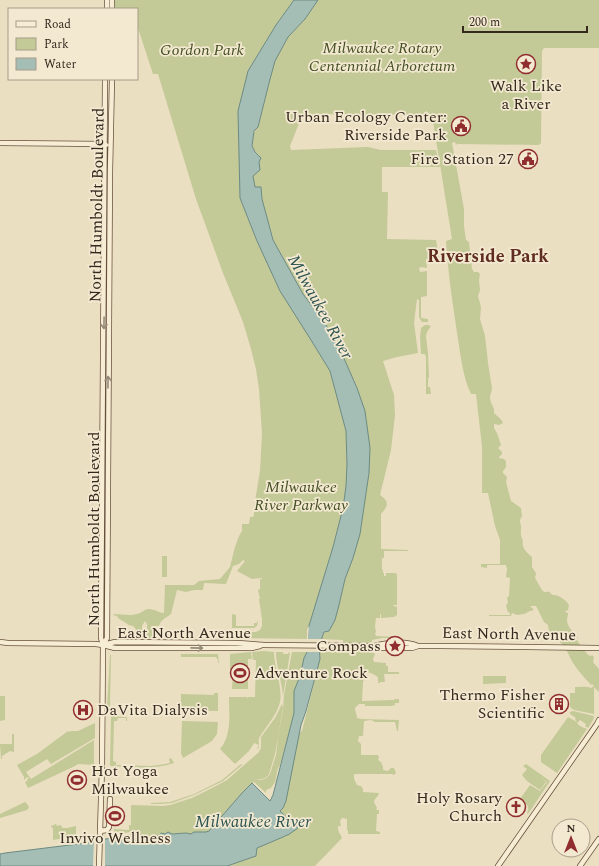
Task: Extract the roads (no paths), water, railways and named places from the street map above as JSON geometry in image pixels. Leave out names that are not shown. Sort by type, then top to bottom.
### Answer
[{"type":"main road","name":"North Humboldt Boulevard","points":[[103,645],[101,638],[101,624],[106,80]]},
{"type":"main road","name":"North Humboldt Boulevard","points":[[103,645],[107,638],[110,148],[112,80]]},
{"type":"main road","points":[[0,143],[105,144],[110,148]]},
{"type":"main road","name":"East North Avenue","points":[[2,643],[103,645],[115,648],[179,645],[252,648],[264,645],[372,646],[397,643],[418,646],[599,648]]},
{"type":"main road","points":[[99,866],[103,645]]},
{"type":"main road","points":[[498,866],[599,720]]},
{"type":"main road","points":[[100,831],[107,830],[110,824],[110,799]]},
{"type":"main road","points":[[580,866],[599,839]]},
{"type":"water","name":"Milwaukee River","points":[[294,0],[318,0],[305,19],[288,37],[275,61],[258,127],[254,131],[252,146],[261,158],[259,162],[260,170],[253,176],[255,187],[261,187],[262,199],[273,240],[303,294],[323,320],[339,347],[357,388],[365,411],[370,448],[369,473],[360,534],[345,579],[335,620],[329,631],[324,632],[320,649],[320,659],[301,725],[286,801],[280,811],[298,828],[288,835],[257,848],[256,856],[227,866],[0,866],[0,854],[5,853],[94,842],[110,838],[117,841],[132,839],[141,840],[168,832],[172,834],[191,834],[194,832],[206,832],[209,831],[252,783],[270,801],[273,795],[294,713],[294,691],[307,652],[308,629],[333,547],[343,508],[347,464],[346,431],[330,371],[280,291],[257,241],[240,198],[238,111],[248,71],[276,25]]},
{"type":"place","name":"Walk Like a River","points":[[526,64]]},
{"type":"place","name":"Urban Ecology Center: Riverside Park","points":[[461,126]]},
{"type":"place","name":"Fire Station 27","points":[[528,159]]},
{"type":"place","name":"Compass","points":[[395,646]]},
{"type":"place","name":"Adventure Rock","points":[[240,673]]},
{"type":"place","name":"Thermo Fisher Scientific","points":[[559,704]]},
{"type":"place","name":"DaVita Dialysis","points":[[83,710]]},
{"type":"place","name":"Hot Yoga Milwaukee","points":[[77,780]]},
{"type":"place","name":"Holy Rosary Church","points":[[516,807]]},
{"type":"place","name":"Invivo Wellness","points":[[115,816]]},
{"type":"district","name":"Riverside Park","points":[[488,256]]},
{"type":"park label","name":"Gordon Park","points":[[202,50]]},
{"type":"park label","name":"Milwaukee Rotary Centennial Arboretum","points":[[382,57]]},
{"type":"park label","name":"Milwaukee River Parkway","points":[[301,496]]}]
